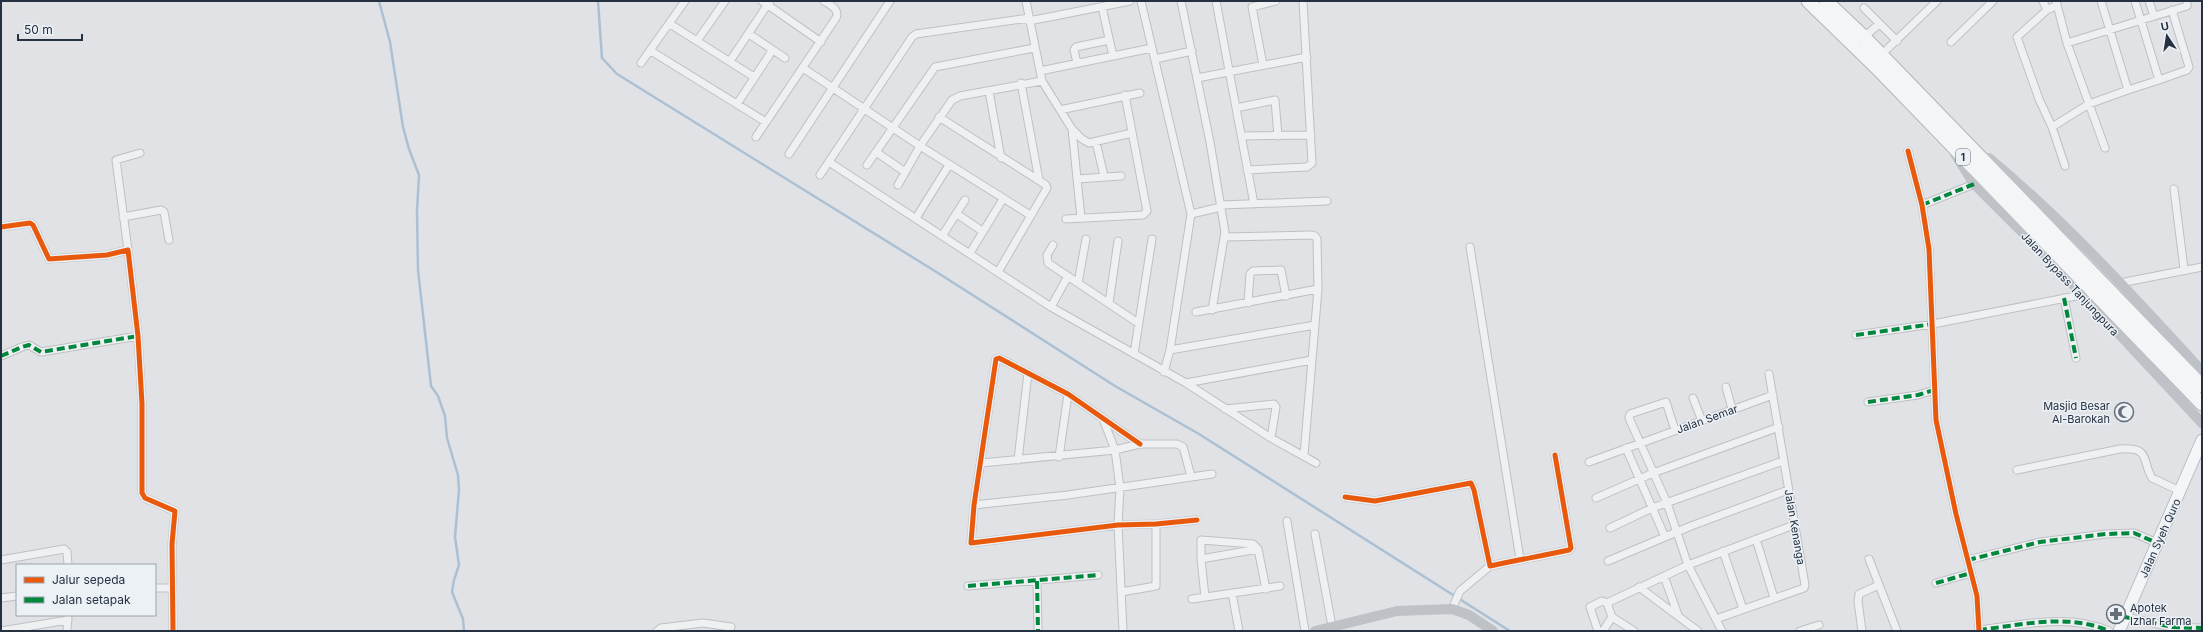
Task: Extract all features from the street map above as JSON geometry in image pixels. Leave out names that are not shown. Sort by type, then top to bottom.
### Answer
[{"type":"highway","name":"Jalan Bypass Tanjungpura","points":[[1808,1],[1876,67],[1950,135],[2124,305],[2202,386]]},
{"type":"highway","name":"Jalan Bypass Tanjungpura","points":[[1832,4],[1881,55],[1950,135],[2116,316],[2202,404]]},
{"type":"main road","name":"Jalan Syeh Quro","points":[[2119,631],[2202,443]]},
{"type":"street","points":[[641,63],[651,51],[685,1]]},
{"type":"street","points":[[697,41],[725,1]]},
{"type":"street","points":[[756,137],[838,15],[834,7],[824,1]]},
{"type":"street","points":[[789,154],[834,89],[888,2],[898,1]]},
{"type":"street","points":[[1026,1],[1034,48],[1042,81],[1072,128],[1085,142],[1096,142],[1132,133]]},
{"type":"street","points":[[820,175],[863,109],[916,34],[1029,20],[1130,1]]},
{"type":"street","points":[[1141,1],[1191,214],[1170,350],[1164,372]]},
{"type":"street","points":[[1182,1],[1226,236],[1212,310]]},
{"type":"street","points":[[1216,1],[1254,204]]},
{"type":"street","points":[[1263,66],[1252,7],[1276,1]]},
{"type":"street","points":[[1247,170],[1310,166],[1312,163],[1303,1]]},
{"type":"street","points":[[1881,55],[1937,1]]},
{"type":"street","points":[[1951,42],[1993,1]]},
{"type":"street","points":[[2043,1],[2047,10]]},
{"type":"street","points":[[2101,1],[2128,90]]},
{"type":"street","points":[[2135,1],[2159,80]]},
{"type":"street","points":[[2149,1],[2154,16]]},
{"type":"street","points":[[2068,43],[2187,6],[2187,1]]},
{"type":"street","points":[[730,61],[749,34],[767,2],[821,42]]},
{"type":"street","points":[[2065,166],[2052,127],[2017,41],[2020,34],[2056,3],[2068,43],[2105,148]]},
{"type":"street","points":[[1102,7],[1113,56]]},
{"type":"street","points":[[1864,8],[1897,41]]},
{"type":"street","points":[[2052,127],[2089,104],[2187,70],[2189,67],[2172,10]]},
{"type":"street","points":[[670,24],[754,77]]},
{"type":"street","points":[[1864,37],[1879,24]]},
{"type":"street","points":[[749,34],[772,51],[785,58]]},
{"type":"street","points":[[1077,63],[1074,50],[1076,47],[1109,40]]},
{"type":"street","points":[[867,165],[935,67],[1034,48]]},
{"type":"street","points":[[1040,71],[1152,48]]},
{"type":"street","points":[[651,51],[766,122]]},
{"type":"street","points":[[737,104],[772,51]]},
{"type":"street","points":[[1155,59],[1192,51]]},
{"type":"street","points":[[1197,78],[1307,57]]},
{"type":"street","points":[[803,68],[949,165],[1030,215]]},
{"type":"street","points":[[898,186],[920,146],[939,117],[956,98],[1021,83],[1042,81]]},
{"type":"street","points":[[1021,83],[1039,180]]},
{"type":"street","points":[[989,91],[1001,158]]},
{"type":"street","points":[[1060,110],[1140,93]]},
{"type":"street","points":[[1066,219],[1143,215],[1148,209],[1125,95]]},
{"type":"street","points":[[1236,108],[1274,100],[1278,136]]},
{"type":"street","points":[[939,117],[1001,158],[1046,185],[1047,188],[998,272]]},
{"type":"street","points":[[1072,128],[1081,218]]},
{"type":"street","points":[[1242,136],[1311,135]]},
{"type":"street","name":"Jalan Bypass Tanjungpura","points":[[1950,135],[1974,184],[2052,262],[2081,295],[2202,422]]},
{"type":"street","name":"Jalan Bypass Tanjungpura","points":[[1950,135],[2029,192],[2120,283],[2202,371]]},
{"type":"street","points":[[1096,142],[1104,176]]},
{"type":"street","points":[[1908,151],[1922,205],[1929,249],[1936,420],[1977,596],[1979,631],[2068,621],[2093,624],[2109,631]]},
{"type":"street","points":[[876,152],[905,172]]},
{"type":"street","points":[[140,153],[116,160],[138,336],[142,404],[142,493],[145,498],[175,511],[172,588],[173,631]]},
{"type":"street","points":[[829,162],[1051,307],[1164,372],[1186,383],[1271,438],[1304,454],[1316,463]]},
{"type":"street","points":[[916,218],[949,165]]},
{"type":"street","points":[[1076,178],[1121,176]]},
{"type":"street","points":[[1922,205],[1974,184]]},
{"type":"street","points":[[2174,190],[2184,269]]},
{"type":"street","points":[[970,253],[982,231],[1003,199]]},
{"type":"street","points":[[942,236],[965,200]]},
{"type":"street","points":[[1191,214],[1221,206],[1327,201]]},
{"type":"street","points":[[123,217],[161,210],[164,212],[169,240]]},
{"type":"street","points":[[957,214],[982,231]]},
{"type":"street","points":[[1,227],[30,223],[33,225],[49,259],[107,255],[128,250]]},
{"type":"street","points":[[1226,236],[1315,236],[1317,239],[1318,290],[1304,454]]},
{"type":"street","points":[[1078,283],[1086,239]]},
{"type":"street","points":[[1134,354],[1152,239]]},
{"type":"street","points":[[1109,302],[1118,241]]},
{"type":"street","points":[[1054,245],[1047,255],[1048,263],[1109,302],[1138,323]]},
{"type":"street","points":[[1470,247],[1520,559]]},
{"type":"street","points":[[2120,283],[2184,269],[2202,267]]},
{"type":"street","points":[[1248,303],[1250,274],[1253,271],[1283,272],[1286,296]]},
{"type":"street","points":[[1051,307],[1068,276]]},
{"type":"street","points":[[1196,312],[1318,290]]},
{"type":"street","points":[[1856,335],[1933,324],[2081,295]]},
{"type":"street","points":[[2064,298],[2076,358]]},
{"type":"street","points":[[1170,350],[1315,325]]},
{"type":"street","points":[[1,356],[22,346],[29,345],[41,352],[138,336]]},
{"type":"street","points":[[1140,444],[1068,394],[1000,358],[995,360],[970,541],[972,544],[1118,525],[1156,524],[1197,520]]},
{"type":"street","points":[[1186,383],[1312,360]]},
{"type":"street","points":[[1018,460],[1028,373]]},
{"type":"street","name":"Jalan Kenanga","points":[[1716,619],[1804,588],[1805,585],[1783,460],[1770,374]]},
{"type":"street","points":[[1726,387],[1732,409]]},
{"type":"street","points":[[1868,402],[1918,395],[1934,390]]},
{"type":"street","points":[[1059,457],[1068,394]]},
{"type":"street","name":"Jalan Semar","points":[[1589,462],[1773,395]]},
{"type":"street","points":[[1693,398],[1702,421]]},
{"type":"street","points":[[1675,430],[1666,402],[1631,412],[1630,418],[1667,502],[1688,565],[1722,631]]},
{"type":"street","points":[[1225,409],[1274,404],[1276,407],[1271,438]]},
{"type":"street","points":[[1103,419],[1115,450],[1120,488],[1118,525],[1123,631]]},
{"type":"street","points":[[1596,498],[1653,473],[1779,427]]},
{"type":"street","points":[[981,463],[1059,457],[1115,450],[1140,444],[1180,445],[1182,447],[1191,476]]},
{"type":"street","points":[[1626,448],[1665,537]]},
{"type":"street","points":[[2018,470],[2120,448],[2131,448],[2142,452],[2145,455],[2152,478],[2180,491]]},
{"type":"street","points":[[1453,605],[1460,591],[1490,566],[1520,559],[1536,558],[1571,548],[1555,455]]},
{"type":"street","points":[[1610,528],[1667,502],[1783,460]]},
{"type":"street","points":[[974,505],[1120,488],[1212,474]]},
{"type":"street","points":[[1345,498],[1376,501],[1471,483],[1474,490],[1490,566]]},
{"type":"street","points":[[1608,561],[1677,532],[1788,490]]},
{"type":"street","points":[[1287,521],[1305,631]]},
{"type":"street","points":[[1121,592],[1156,586],[1156,524]]},
{"type":"street","points":[[1598,631],[1590,607],[1602,601],[1607,603],[1688,565],[1794,526]]},
{"type":"street","points":[[1968,560],[2040,542],[2106,534],[2134,533],[2157,543]]},
{"type":"street","points":[[1315,534],[1332,626]]},
{"type":"street","points":[[1205,597],[1201,559],[1201,540],[1249,542],[1258,549],[1266,589]]},
{"type":"street","points":[[1756,540],[1774,598]]},
{"type":"street","points":[[1,560],[64,549],[67,552],[68,564]]},
{"type":"street","points":[[1201,559],[1258,549]]},
{"type":"street","points":[[1724,551],[1743,609]]},
{"type":"street","points":[[1869,559],[1897,631]]},
{"type":"street","points":[[1936,583],[1972,573]]},
{"type":"street","points":[[968,586],[1098,575]]},
{"type":"street","points":[[1664,576],[1678,616]]},
{"type":"street","points":[[1037,581],[1038,631]]},
{"type":"street","points":[[1862,631],[1858,606],[1859,594],[1879,585]]},
{"type":"street","points":[[1192,599],[1280,586]]},
{"type":"street","points":[[1639,587],[1698,631]]},
{"type":"street","points":[[156,588],[172,588]]},
{"type":"street","points":[[1232,593],[1239,631]]},
{"type":"street","points":[[1,598],[16,596]]},
{"type":"street","points":[[1607,603],[1612,617],[1634,631]]},
{"type":"street","points":[[1314,631],[1397,611],[1453,605],[1494,631]]},
{"type":"street","points":[[1,631],[68,617],[67,631]]},
{"type":"street","points":[[1603,631],[1612,617]]},
{"type":"street","points":[[2125,617],[2172,627],[2202,628]]},
{"type":"street","points":[[657,631],[661,628],[703,623],[731,627]]},
{"type":"street","points":[[1800,631],[1819,625]]},
{"type":"waterway","points":[[379,1],[390,42],[403,127],[409,149],[419,175],[417,211],[418,270],[431,386],[438,396],[445,416],[447,438],[458,475],[459,490],[455,537],[459,565],[452,592],[463,619],[464,631]]},
{"type":"waterway","points":[[598,1],[602,58],[617,74],[938,273],[1115,386],[1199,434],[1510,631]]},
{"type":"marked path","points":[[1922,205],[1974,184]]},
{"type":"marked path","points":[[2064,298],[2076,358]]},
{"type":"marked path","points":[[1856,335],[1933,324],[1933,322]]},
{"type":"marked path","points":[[1,356],[29,345],[41,352],[138,336]]},
{"type":"marked path","points":[[1868,402],[1918,395],[1934,390]]},
{"type":"marked path","points":[[1968,560],[2040,542],[2106,534],[2134,533],[2157,543]]},
{"type":"marked path","points":[[1936,583],[1971,573]]},
{"type":"marked path","points":[[968,586],[1098,575]]},
{"type":"marked path","points":[[1037,581],[1038,631]]},
{"type":"marked path","points":[[2125,617],[2172,627],[2202,628]]},
{"type":"marked path","points":[[1979,630],[2028,623],[2061,621],[2093,626],[2109,631]]},
{"type":"cycle path","points":[[1908,151],[1922,205],[1929,249],[1936,420],[1956,514],[1977,596],[1979,631]]},
{"type":"cycle path","points":[[1,227],[30,223],[33,225],[49,259],[107,255],[128,250],[138,336],[142,404],[142,493],[145,498],[175,511],[172,544],[173,631]]},
{"type":"cycle path","points":[[1140,444],[1068,394],[999,358],[996,359],[974,505],[971,543],[1118,525],[1156,524],[1197,520]]},
{"type":"cycle path","points":[[1345,497],[1375,501],[1471,483],[1474,490],[1490,566],[1569,550],[1571,548],[1555,455]]},
{"type":"place","name":"Masjid Besar Al-Barokah","points":[[2124,412]]},
{"type":"place","name":"Apotek Izhar Farma","points":[[2116,614]]}]
